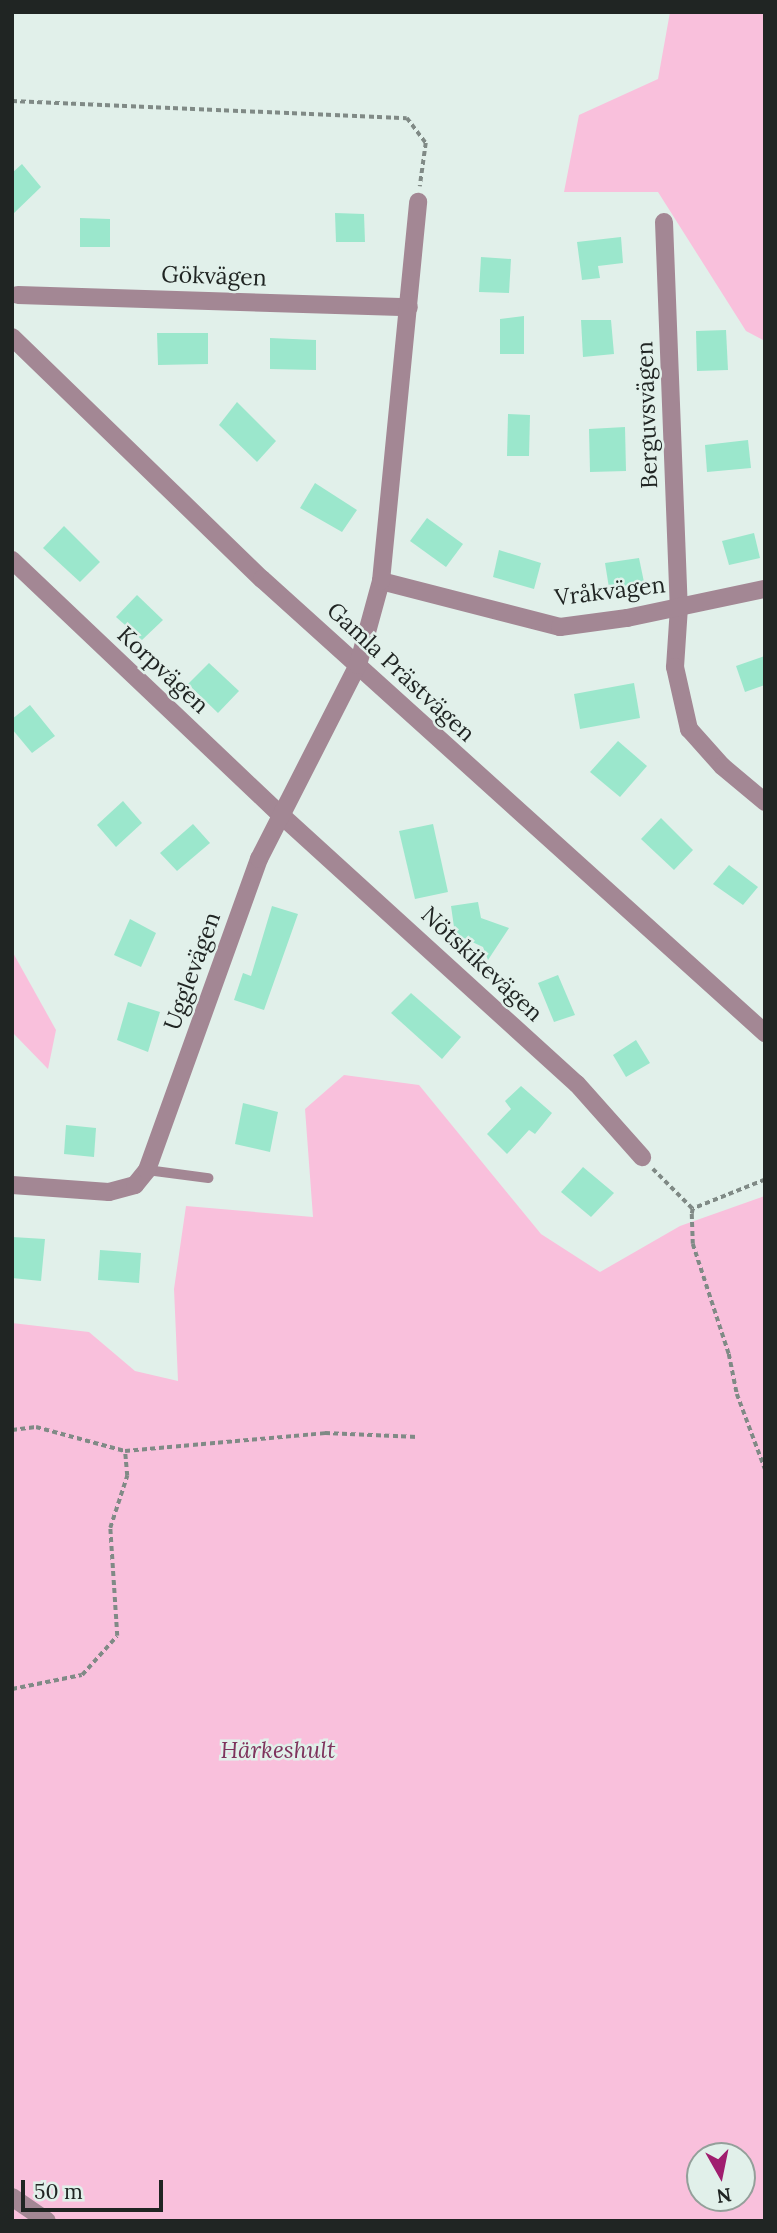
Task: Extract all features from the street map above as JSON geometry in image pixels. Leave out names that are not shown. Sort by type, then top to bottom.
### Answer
[{"type":"street","points":[[358,665],[381,581],[418,202]]},
{"type":"street","name":"Berguvsvägen","points":[[664,222],[679,607],[675,667],[689,729],[722,766],[765,802]]},
{"type":"street","name":"Gökvägen","points":[[18,295],[409,307]]},
{"type":"street","name":"Gamla Prästvägen","points":[[12,337],[358,665],[765,1033]]},
{"type":"street","name":"Korpvägen","points":[[12,560],[281,815]]},
{"type":"street","name":"Vråkvägen","points":[[381,581],[560,627],[765,589]]},
{"type":"street","name":"Ugglevägen","points":[[146,1170],[259,859],[358,665]]},
{"type":"street","name":"Nötskikevägen","points":[[281,815],[577,1084],[642,1157]]},
{"type":"street","points":[[12,1185],[109,1192],[135,1185],[146,1170]]},
{"type":"street","points":[[12,2197],[47,2221]]},
{"type":"lane","points":[[146,1170],[208,1178]]},
{"type":"path","points":[[12,101],[407,118],[426,142],[418,202]]},
{"type":"path","points":[[642,1157],[693,1209],[693,1244],[729,1354],[737,1394],[765,1469]]},
{"type":"path","points":[[693,1209],[765,1180]]},
{"type":"path","points":[[12,1430],[36,1427],[125,1451],[325,1433],[418,1437]]},
{"type":"path","points":[[12,1689],[82,1675],[117,1636],[110,1528],[127,1476],[125,1451]]},
{"type":"green space","points":[[670,12],[765,12],[765,341],[746,331],[658,192],[564,192],[579,115],[658,79]]},
{"type":"green space","points":[[12,951],[56,1030],[48,1069],[12,1032]]},
{"type":"green space","name":"Härkeshult","points":[[344,1075],[419,1085],[541,1234],[600,1272],[680,1226],[765,1196],[765,2221],[12,2221],[12,1323],[89,1332],[135,1371],[178,1381],[174,1289],[186,1206],[313,1217],[305,1109]]},
{"type":"building","points":[[22,164],[41,187],[12,215],[12,173]]},
{"type":"building","points":[[335,213],[364,214],[365,242],[336,242]]},
{"type":"building","points":[[80,218],[110,219],[110,247],[80,247]]},
{"type":"building","points":[[621,237],[623,263],[598,266],[600,278],[582,280],[577,242]]},
{"type":"building","points":[[481,257],[511,259],[509,293],[479,292]]},
{"type":"building","points":[[524,316],[524,354],[500,354],[500,319]]},
{"type":"building","points":[[581,320],[611,320],[614,354],[583,357]]},
{"type":"building","points":[[726,330],[728,370],[697,371],[696,331]]},
{"type":"building","points":[[157,333],[208,333],[208,364],[158,365]]},
{"type":"building","points":[[270,338],[316,340],[316,370],[270,369]]},
{"type":"building","points":[[237,402],[276,441],[257,462],[219,425]]},
{"type":"building","points":[[508,414],[530,415],[529,456],[507,456]]},
{"type":"building","points":[[625,427],[626,471],[590,472],[589,429]]},
{"type":"building","points":[[748,440],[751,468],[707,472],[705,445]]},
{"type":"building","points":[[315,483],[357,510],[342,532],[300,508]]},
{"type":"building","points":[[427,518],[463,544],[446,567],[410,541]]},
{"type":"building","points":[[64,526],[100,562],[80,582],[43,548]]},
{"type":"building","points":[[754,533],[760,558],[729,565],[722,541]]},
{"type":"building","points":[[499,550],[541,563],[534,589],[493,577]]},
{"type":"building","points":[[639,558],[645,587],[610,594],[605,563]]},
{"type":"building","points":[[137,595],[163,620],[142,640],[116,617]]},
{"type":"building","points":[[765,656],[765,685],[745,692],[736,666]]},
{"type":"building","points":[[209,663],[239,691],[218,713],[188,684]]},
{"type":"building","points":[[634,683],[640,718],[580,729],[574,694]]},
{"type":"building","points":[[30,705],[55,736],[32,753],[12,729],[12,719]]},
{"type":"building","points":[[618,741],[647,766],[620,797],[590,772]]},
{"type":"building","points":[[123,801],[142,823],[116,847],[97,825]]},
{"type":"building","points":[[661,818],[693,850],[674,870],[641,839]]},
{"type":"building","points":[[193,824],[210,843],[177,871],[160,853]]},
{"type":"building","points":[[433,824],[448,892],[415,899],[399,831]]},
{"type":"building","points":[[729,865],[758,887],[743,905],[713,884]]},
{"type":"building","points":[[478,902],[481,918],[509,928],[488,960],[483,947],[455,934],[451,906]]},
{"type":"building","points":[[272,906],[298,914],[264,1010],[234,1000],[243,973],[251,976]]},
{"type":"building","points":[[130,919],[156,933],[141,967],[114,955]]},
{"type":"building","points":[[558,975],[575,1015],[554,1022],[538,983]]},
{"type":"building","points":[[411,993],[461,1037],[442,1059],[391,1013]]},
{"type":"building","points":[[128,1002],[160,1012],[148,1052],[117,1040]]},
{"type":"building","points":[[636,1040],[650,1063],[626,1077],[613,1055]]},
{"type":"building","points":[[521,1086],[552,1113],[535,1134],[529,1130],[507,1154],[487,1134],[511,1109],[505,1101]]},
{"type":"building","points":[[243,1103],[278,1112],[270,1152],[235,1144]]},
{"type":"building","points":[[66,1125],[96,1128],[94,1157],[64,1154]]},
{"type":"building","points":[[583,1167],[614,1193],[591,1217],[561,1192]]},
{"type":"building","points":[[12,1237],[45,1239],[41,1281],[12,1278]]},
{"type":"building","points":[[100,1250],[141,1253],[139,1283],[98,1280]]}]
